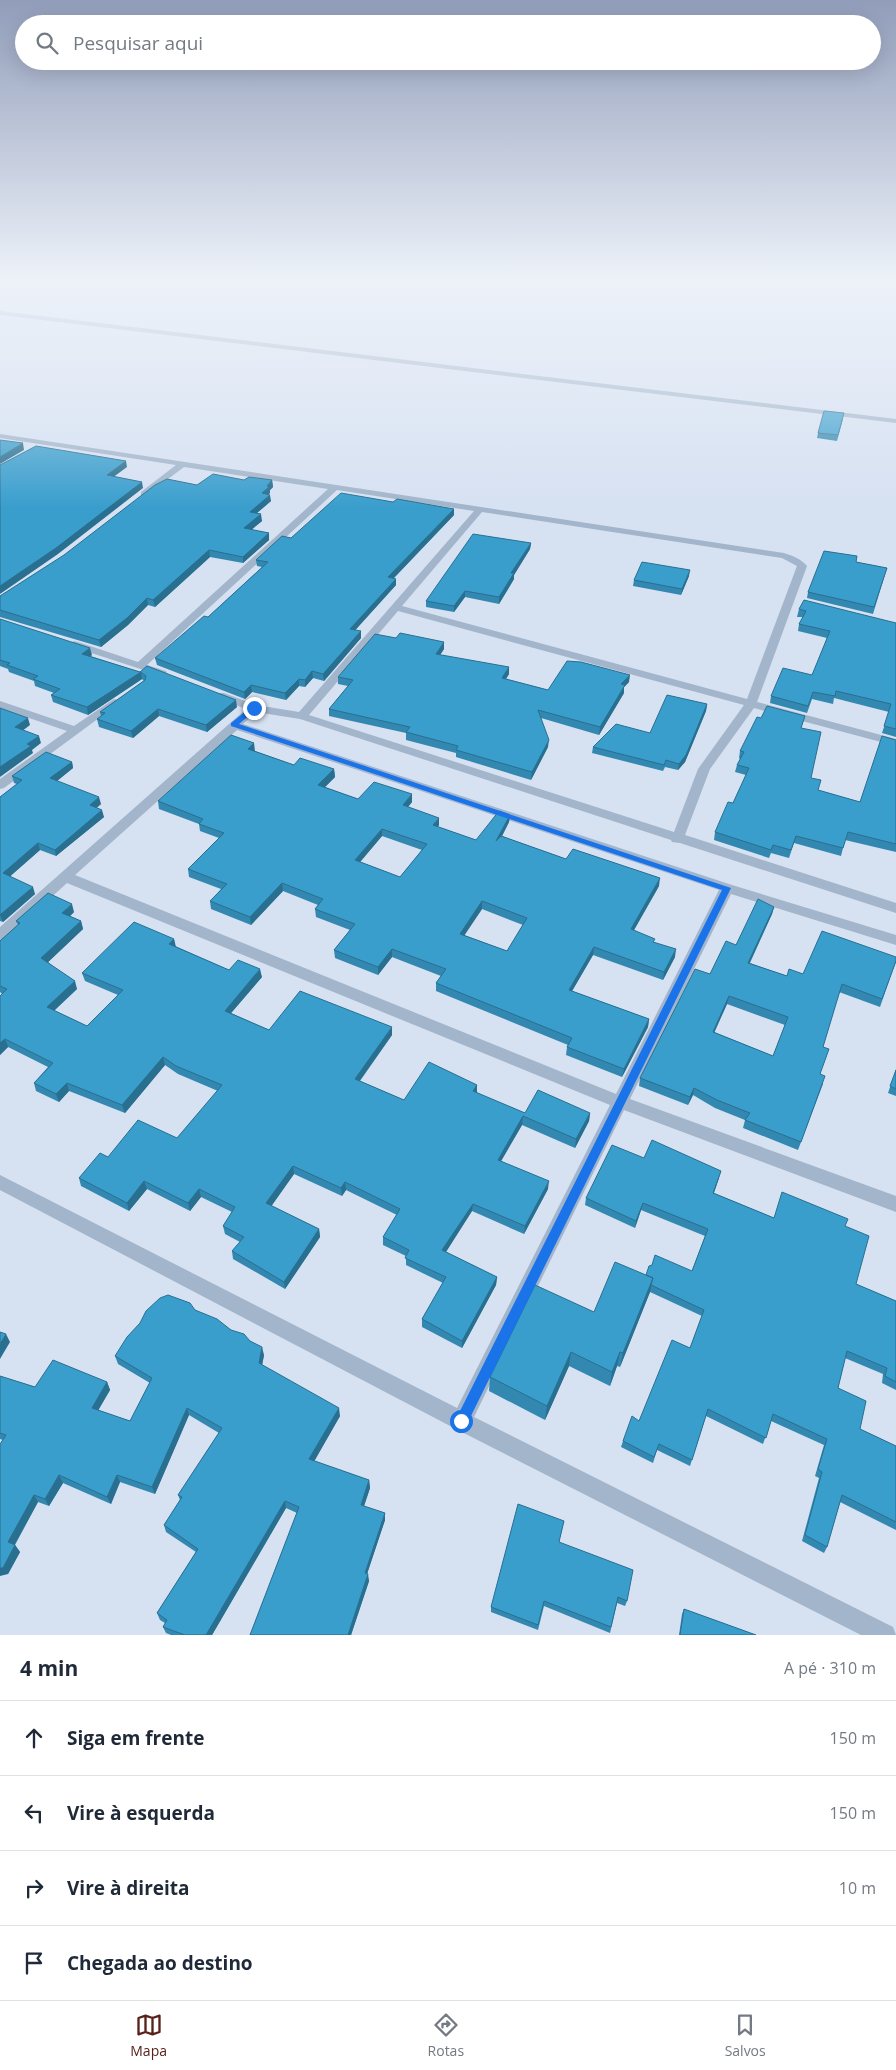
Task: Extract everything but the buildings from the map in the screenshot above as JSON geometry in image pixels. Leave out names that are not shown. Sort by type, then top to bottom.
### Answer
[{"type":"street","points":[[311,354],[672,400]]},
{"type":"street","points":[[332,354],[896,421]]},
{"type":"street","points":[[0,436],[784,556],[797,561],[802,566],[796,600],[751,704],[704,769],[677,839]]},
{"type":"street","points":[[30,452],[44,442]]},
{"type":"street","points":[[138,499],[184,463]]},
{"type":"street","points":[[141,665],[336,487]]},
{"type":"street","points":[[302,716],[480,509]]},
{"type":"street","points":[[395,607],[896,743]]},
{"type":"street","points":[[66,642],[141,665],[176,679]]},
{"type":"street","points":[[211,692],[254,708],[302,716],[677,839],[896,908]]},
{"type":"street","points":[[0,785],[126,694]]},
{"type":"street","points":[[0,704],[75,730]]},
{"type":"street","points":[[0,935],[254,708]]},
{"type":"street","points":[[234,725],[727,888],[896,940]]},
{"type":"street","points":[[66,877],[620,1102],[896,1204]]},
{"type":"street","points":[[461,1421],[727,888]]},
{"type":"street","points":[[0,1182],[461,1421],[885,1635]]},
{"type":"route","points":[[254,708],[234,725],[727,888],[461,1421]]}]
